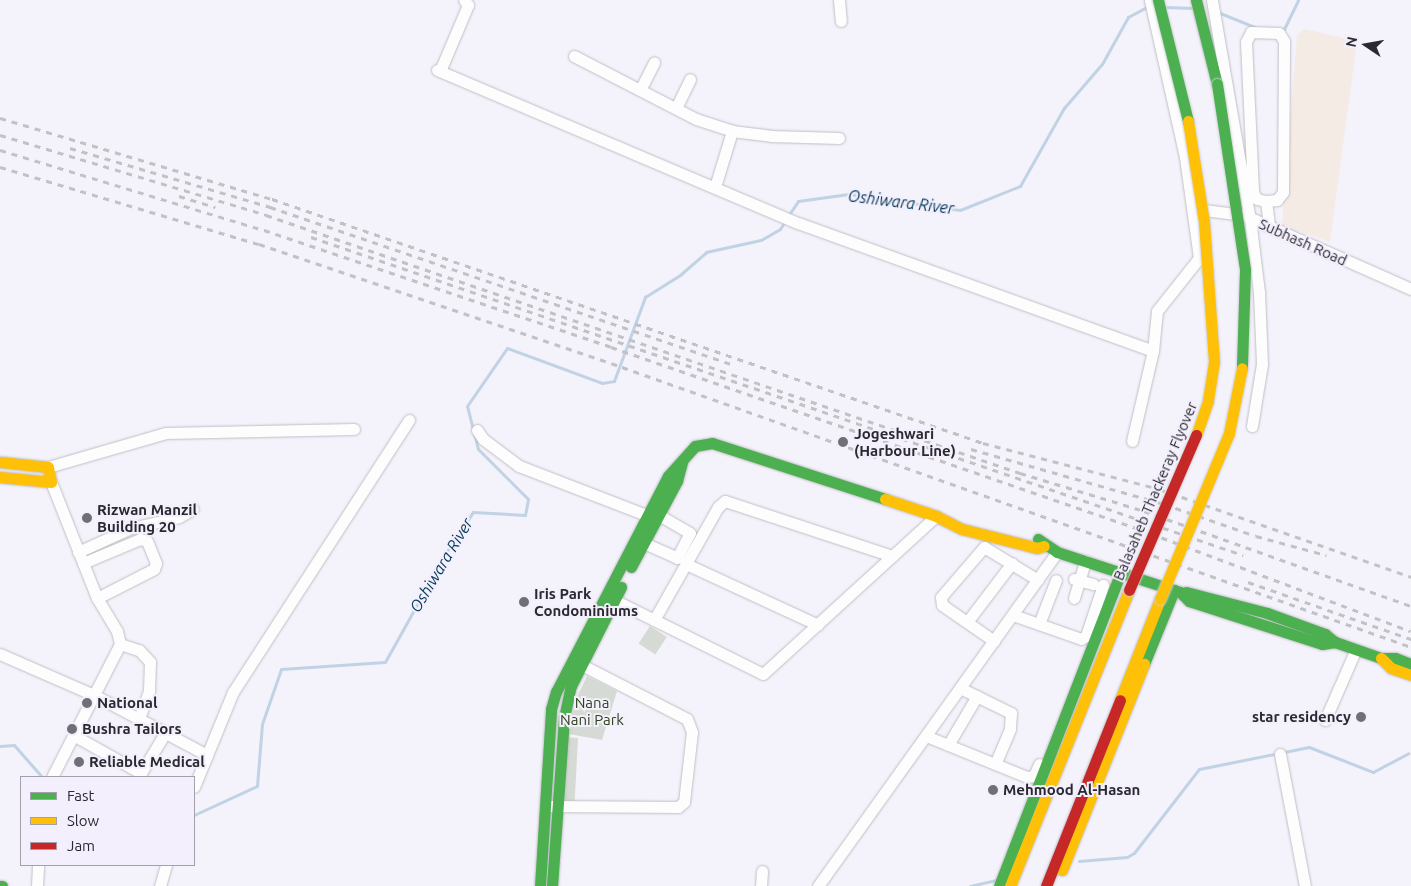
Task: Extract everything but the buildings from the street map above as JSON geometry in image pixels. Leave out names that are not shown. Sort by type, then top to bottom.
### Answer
[{"type":"street","points":[[464,0],[468,5],[439,70],[798,223],[1153,351]]},
{"type":"street","points":[[839,0],[841,21]]},
{"type":"street","points":[[1132,441],[1153,351],[1157,311],[1197,264],[1199,258],[1173,97],[1150,0]]},
{"type":"street","name":"Balasaheb Thackeray Flyover","points":[[1010,886],[1129,590],[1193,442],[1208,401],[1214,362],[1204,222],[1185,101],[1158,0]]},
{"type":"street","points":[[1046,886],[1229,433],[1242,384],[1247,328],[1245,270],[1217,84],[1196,0]]},
{"type":"street","points":[[1212,0],[1250,218],[1263,353],[1252,426]]},
{"type":"street","points":[[1251,32],[1279,33],[1284,40],[1283,192],[1277,200],[1266,201],[1257,199],[1253,193],[1246,42],[1251,32]]},
{"type":"street","points":[[574,56],[716,128],[772,136],[840,138]]},
{"type":"street","points":[[640,90],[654,62]]},
{"type":"street","points":[[676,108],[690,79]]},
{"type":"street","points":[[715,187],[732,131]]},
{"type":"street","points":[[1266,201],[1269,226]]},
{"type":"street","name":"Subhash Road","points":[[1192,208],[1250,218],[1411,288]]},
{"type":"street","points":[[1180,458],[1206,390],[1209,343],[1207,293],[1197,264]]},
{"type":"street","points":[[195,785],[233,692],[409,420]]},
{"type":"street","points":[[0,462],[48,467],[166,434],[354,429]]},
{"type":"street","points":[[477,430],[483,439],[518,466],[655,516],[690,533],[677,558],[644,543]]},
{"type":"street","points":[[540,886],[551,710],[570,659],[677,482],[683,458],[695,446],[712,443],[936,516],[952,522],[962,529],[1037,548],[1044,546],[1120,574],[1177,591],[1192,591],[1251,614],[1300,630],[1322,644],[1335,642],[1381,658],[1395,658],[1411,664]]},
{"type":"street","points":[[48,467],[51,482],[80,558],[97,598],[117,631],[120,644],[96,696],[53,776]]},
{"type":"street","points":[[0,477],[51,482]]},
{"type":"street","points":[[654,620],[718,507],[725,501],[892,556]]},
{"type":"street","points":[[80,558],[131,528],[179,517],[193,509]]},
{"type":"street","points":[[552,886],[561,765],[571,686],[644,543],[655,516]]},
{"type":"street","points":[[614,600],[763,674],[936,516]]},
{"type":"street","points":[[80,558],[140,539],[147,541],[156,564],[154,569],[97,598]]},
{"type":"street","points":[[994,641],[942,605],[941,597],[984,547],[1038,580]]},
{"type":"street","points":[[818,886],[1057,552]]},
{"type":"street","points":[[1074,598],[1076,579],[1085,561]]},
{"type":"street","points":[[967,622],[1012,563]]},
{"type":"street","points":[[686,564],[818,625]]},
{"type":"street","points":[[999,886],[1120,574]]},
{"type":"street","points":[[1013,615],[1078,639],[1084,638],[1098,585],[1076,579]]},
{"type":"street","points":[[1039,624],[1056,580]]},
{"type":"street","points":[[1177,591],[1189,600],[1251,614]]},
{"type":"street","points":[[1055,886],[1177,591]]},
{"type":"street","points":[[120,644],[139,650],[150,662],[149,691],[139,719]]},
{"type":"street","points":[[1325,720],[1356,649]]},
{"type":"street","points":[[0,654],[96,696],[207,755]]},
{"type":"street","points":[[1381,658],[1391,668],[1411,675]]},
{"type":"street","points":[[544,806],[678,807],[684,802],[691,725],[687,720],[570,659]]},
{"type":"street","points":[[960,688],[1011,713],[1010,729],[995,764]]},
{"type":"street","points":[[948,745],[977,696]]},
{"type":"street","points":[[926,736],[1027,777],[1034,776],[1052,729]]},
{"type":"street","points":[[75,736],[141,773],[165,733]]},
{"type":"street","points":[[1280,754],[1305,886]]},
{"type":"street","points":[[547,764],[561,765]]},
{"type":"street","points":[[37,886],[38,866]]},
{"type":"street","points":[[160,886],[166,866]]},
{"type":"street","points":[[761,886],[762,871]]},
{"type":"shaded area","points":[[1304,29],[1357,41],[1330,242],[1282,225],[1297,36]]},
{"type":"green space","points":[[650,626],[667,637],[655,655],[639,644]]},
{"type":"green space","name":"Nana Nani Park","points":[[587,676],[617,691],[602,740],[569,734],[575,701]]},
{"type":"green space","points":[[559,737],[578,738],[575,802],[556,801]]},
{"type":"waterway","name":"Oshiwara River","points":[[1279,30],[1284,29],[1298,0]]},
{"type":"waterway","name":"Oshiwara River","points":[[788,216],[798,201],[849,194],[960,210],[1020,186],[1064,108],[1102,64],[1128,17],[1147,7]]},
{"type":"waterway","name":"Oshiwara River","points":[[1165,7],[1193,8]]},
{"type":"waterway","name":"Oshiwara River","points":[[1220,13],[1254,27]]},
{"type":"waterway","name":"Oshiwara River","points":[[195,815],[257,786],[262,724],[281,669],[385,662],[445,554],[473,512],[525,515],[528,499],[478,449],[467,406],[507,348],[602,383],[614,381],[645,297],[680,275],[706,252],[761,240],[780,229],[785,221]]},
{"type":"waterway","name":"Oshiwara River","points":[[0,746],[14,745],[41,776]]},
{"type":"waterway","points":[[1079,861],[1127,857],[1134,853],[1199,769],[1309,747],[1373,772],[1408,753]]},
{"type":"waterway","points":[[970,886],[995,880]]},
{"type":"railway","points":[[0,118],[272,199],[983,443],[1159,489],[1411,577]]},
{"type":"railway","points":[[0,135],[266,215],[1020,473],[1144,511],[1411,606]]},
{"type":"railway","points":[[70,148],[270,207],[736,366]]},
{"type":"railway","points":[[0,150],[264,230],[611,347],[1139,529],[1411,631]]},
{"type":"railway","points":[[0,167],[259,244],[622,367],[1411,647]]},
{"type":"railway","points":[[179,196],[215,207]]},
{"type":"railway","points":[[311,237],[1243,555]]},
{"type":"railway","points":[[971,449],[1164,504],[1256,536],[1326,555]]},
{"type":"railway","points":[[1248,582],[1411,639]]},
{"type":"traffic: fast","points":[[1158,0],[1188,121]]},
{"type":"traffic: fast","points":[[1196,0],[1217,84]]},
{"type":"traffic: fast","points":[[1217,84],[1245,270],[1242,368]]},
{"type":"traffic: fast","points":[[540,886],[551,709],[556,692],[668,476],[695,446],[712,443],[885,499]]},
{"type":"traffic: fast","points":[[631,567],[677,481],[682,462]]},
{"type":"traffic: fast","points":[[1038,539],[1057,552],[1180,592],[1189,601],[1322,644],[1335,642]]},
{"type":"traffic: fast","points":[[999,886],[1120,574]]},
{"type":"traffic: fast","points":[[552,886],[564,718],[571,686],[621,587]]},
{"type":"traffic: fast","points":[[1144,664],[1174,590]]},
{"type":"traffic: fast","points":[[1186,592],[1267,613],[1325,634],[1335,642],[1381,658],[1395,658],[1411,664]]},
{"type":"traffic: slow","points":[[1188,121],[1204,222],[1214,362],[1208,401],[1196,435]]},
{"type":"traffic: slow","points":[[1160,599],[1229,433],[1242,368]]},
{"type":"traffic: slow","points":[[0,462],[48,467],[51,482],[0,477]]},
{"type":"traffic: slow","points":[[885,499],[936,516],[962,529],[1037,548],[1044,546]]},
{"type":"traffic: slow","points":[[1010,886],[1129,590]]},
{"type":"traffic: slow","points":[[1120,700],[1160,599]]},
{"type":"traffic: slow","points":[[1381,658],[1391,668],[1411,675]]},
{"type":"traffic: slow","points":[[1062,870],[1144,664]]},
{"type":"traffic: jam","points":[[1129,590],[1196,435]]},
{"type":"traffic: jam","points":[[1046,886],[1120,700]]},
{"type":"place","name":"Jogeshwari (Harbour Line)","points":[[843,442]]},
{"type":"place","name":"Rizwan Manzil Building 20","points":[[87,518]]},
{"type":"place","name":"Iris Park Condominiums","points":[[524,602]]},
{"type":"place","name":"National","points":[[87,703]]},
{"type":"place","name":"star residency","points":[[1361,717]]},
{"type":"place","name":"Bushra Tailors","points":[[72,729]]},
{"type":"place","name":"Reliable Medical","points":[[79,762]]},
{"type":"place","name":"Mehmood Al-Hasan","points":[[993,790]]}]
